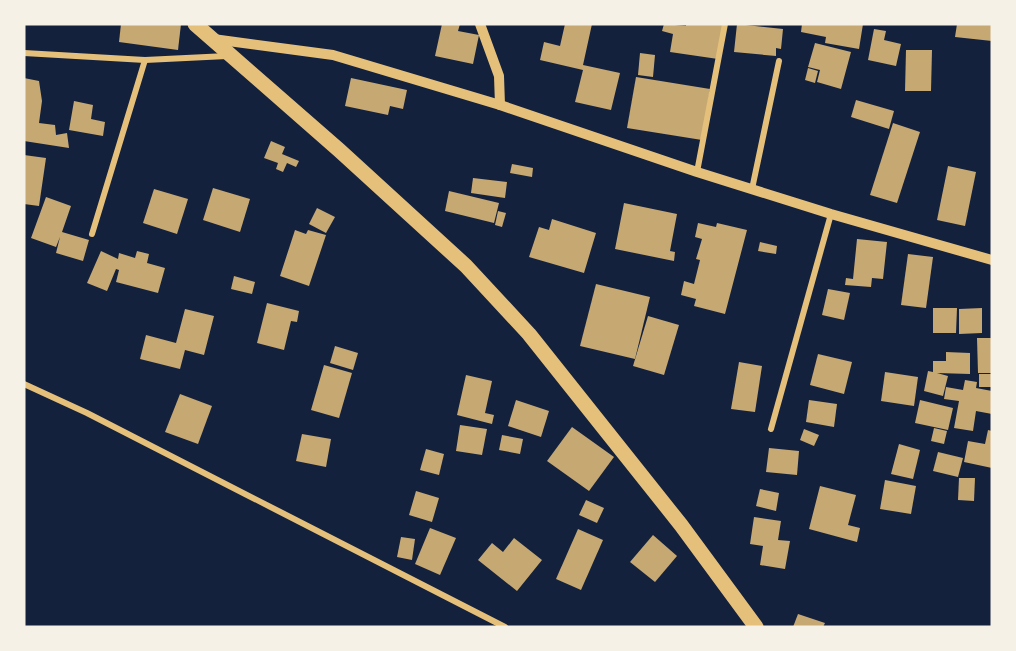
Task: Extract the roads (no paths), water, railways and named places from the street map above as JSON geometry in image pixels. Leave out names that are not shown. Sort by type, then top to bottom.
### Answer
[{"type":"main road","points":[[195,24],[339,150],[466,266],[529,334],[681,525],[756,627]]},
{"type":"street","points":[[480,24],[499,76],[500,105]]},
{"type":"street","points":[[697,172],[725,24]]},
{"type":"street","points":[[213,39],[333,55],[500,105],[697,172],[831,214],[992,260]]},
{"type":"street","points":[[24,53],[145,60],[230,56]]},
{"type":"street","points":[[92,234],[145,60]]},
{"type":"street","points":[[752,189],[779,61]]},
{"type":"street","points":[[771,429],[831,214]]},
{"type":"street","points":[[24,384],[108,423],[505,627]]}]
